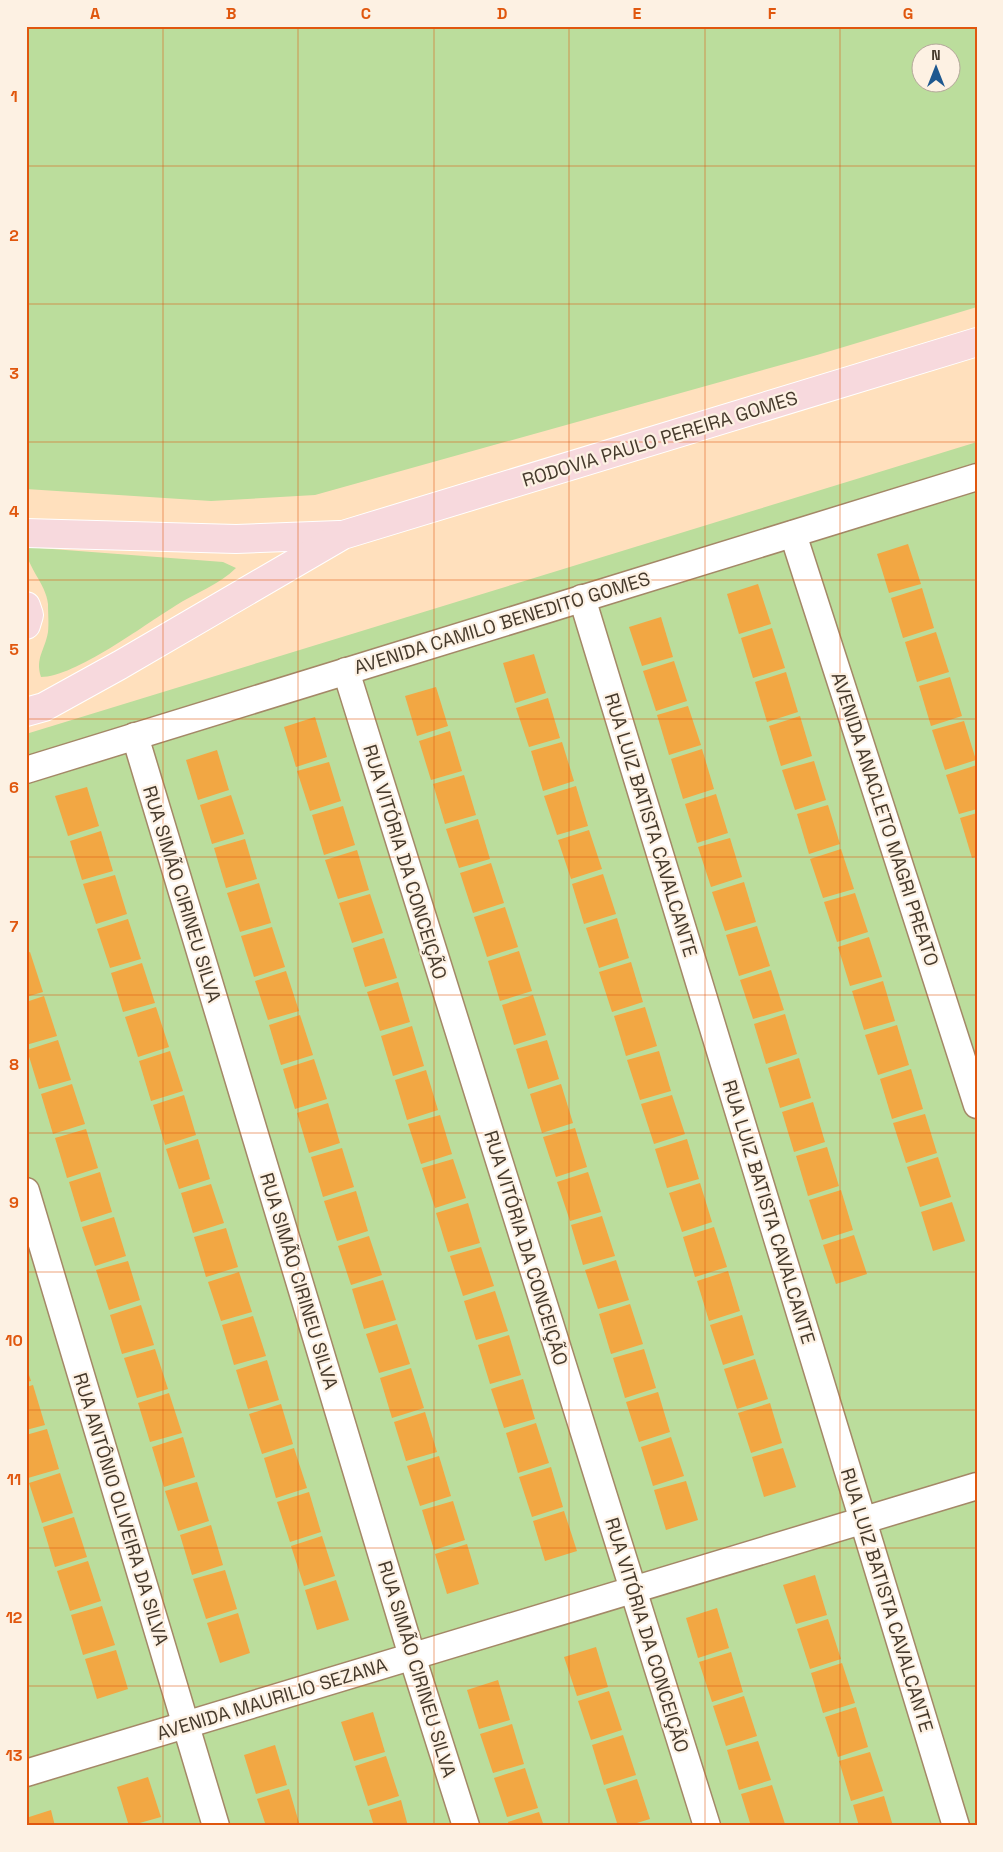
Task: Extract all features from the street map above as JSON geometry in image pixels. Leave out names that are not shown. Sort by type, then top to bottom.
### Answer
[{"type":"main road","name":"RODOVIA PAULO PEREIRA GOMES","points":[[343,535],[977,342]]},
{"type":"main road","points":[[26,533],[236,539],[343,535]]},
{"type":"main road","points":[[26,735],[35,709],[343,535]]},
{"type":"main road","points":[[26,606],[28,615],[26,625]]},
{"type":"street","name":"AVENIDA CAMILO BENEDITO GOMES","points":[[26,770],[977,477]]},
{"type":"street","name":"AVENIDA ANACLETO MAGRI PREATO","points":[[793,534],[977,1105]]},
{"type":"street","name":"RUA LUIZ BATISTA CAVALCANTE","points":[[582,598],[956,1826]]},
{"type":"street","name":"RUA VITÓRIA DA CONCEIÇÃO","points":[[346,671],[706,1826]]},
{"type":"street","name":"RUA SIMÃO CIRINEU SILVA","points":[[135,736],[412,1656],[466,1826]]},
{"type":"street","name":"RUA ANTÔNIO OLIVEIRA DA SILVA","points":[[26,1191],[216,1826]]},
{"type":"street","name":"AVENIDA MAURILIO SEZANA","points":[[26,1773],[977,1486]]},
{"type":"green space","points":[[26,26],[977,26],[977,307],[817,355],[315,495],[211,501],[26,489]]},
{"type":"green space","points":[[977,442],[977,1826],[26,1826],[26,734]]},
{"type":"green space","points":[[26,547],[223,562],[236,568],[215,584],[183,601],[90,660],[55,675],[41,677],[39,664],[48,632],[48,604],[44,589],[29,561]]},
{"type":"building","points":[[908,544],[921,584],[889,593],[877,554]]},
{"type":"building","points":[[758,584],[771,624],[739,634],[727,594]]},
{"type":"building","points":[[922,588],[934,628],[903,638],[891,598]]},
{"type":"building","points":[[661,617],[673,657],[642,666],[629,627]]},
{"type":"building","points":[[772,628],[785,668],[753,678],[741,638]]},
{"type":"building","points":[[936,632],[949,672],[917,682],[905,642]]},
{"type":"building","points":[[534,654],[546,693],[515,703],[503,663]]},
{"type":"building","points":[[674,661],[687,701],[656,711],[643,671]]},
{"type":"building","points":[[786,672],[798,712],[767,722],[755,682]]},
{"type":"building","points":[[950,677],[962,716],[931,726],[919,686]]},
{"type":"building","points":[[436,687],[448,726],[417,736],[405,696]]},
{"type":"building","points":[[548,698],[560,738],[529,747],[516,708]]},
{"type":"building","points":[[688,706],[701,745],[669,755],[657,715]]},
{"type":"building","points":[[800,716],[812,756],[781,766],[769,726]]},
{"type":"building","points":[[315,717],[327,757],[296,767],[284,727]]},
{"type":"building","points":[[964,721],[976,760],[945,770],[932,730]]},
{"type":"building","points":[[450,731],[462,771],[431,780],[419,741]]},
{"type":"building","points":[[562,742],[574,781],[543,791],[531,751]]},
{"type":"building","points":[[702,749],[714,789],[683,799],[671,759]]},
{"type":"building","points":[[217,750],[229,790],[198,800],[186,760]]},
{"type":"building","points":[[814,761],[826,800],[795,810],[782,770]]},
{"type":"building","points":[[329,762],[341,801],[310,811],[297,771]]},
{"type":"building","points":[[977,765],[977,809],[959,814],[946,775]]},
{"type":"building","points":[[464,775],[476,815],[445,824],[433,784]]},
{"type":"building","points":[[576,786],[588,826],[557,835],[544,796]]},
{"type":"building","points":[[87,787],[99,826],[68,836],[55,796]]},
{"type":"building","points":[[716,794],[728,833],[697,843],[685,804]]},
{"type":"building","points":[[231,795],[244,834],[212,844],[200,805]]},
{"type":"building","points":[[828,805],[840,844],[809,854],[797,814]]},
{"type":"building","points":[[343,806],[355,845],[324,855],[312,815]]},
{"type":"building","points":[[977,813],[977,857],[972,858],[960,818]]},
{"type":"building","points":[[478,819],[490,859],[459,868],[446,829]]},
{"type":"building","points":[[589,830],[602,869],[571,879],[558,840]]},
{"type":"building","points":[[101,831],[113,871],[82,880],[70,841]]},
{"type":"building","points":[[730,838],[742,877],[711,887],[698,847]]},
{"type":"building","points":[[245,839],[257,879],[226,888],[214,848]]},
{"type":"building","points":[[841,849],[854,889],[823,898],[810,859]]},
{"type":"building","points":[[357,850],[369,890],[338,899],[325,860]]},
{"type":"building","points":[[491,863],[504,903],[473,913],[460,873]]},
{"type":"building","points":[[603,874],[616,914],[584,924],[572,884]]},
{"type":"building","points":[[115,875],[127,914],[96,924],[83,884]]},
{"type":"building","points":[[744,882],[756,922],[725,931],[712,892]]},
{"type":"building","points":[[259,883],[271,923],[240,932],[227,893]]},
{"type":"building","points":[[855,893],[868,932],[837,942],[824,902]]},
{"type":"building","points":[[370,894],[383,933],[352,943],[339,903]]},
{"type":"building","points":[[505,907],[518,947],[487,957],[474,917]]},
{"type":"building","points":[[617,918],[629,958],[599,968],[586,928]]},
{"type":"building","points":[[128,919],[141,959],[110,968],[97,929]]},
{"type":"building","points":[[757,926],[770,966],[739,976],[726,935]]},
{"type":"building","points":[[272,927],[285,967],[254,977],[241,936]]},
{"type":"building","points":[[869,937],[882,977],[850,986],[838,947]]},
{"type":"building","points":[[384,938],[397,978],[365,987],[353,948]]},
{"type":"building","points":[[519,951],[532,991],[500,1001],[488,961]]},
{"type":"building","points":[[30,952],[43,992],[26,997],[26,953]]},
{"type":"building","points":[[631,962],[643,1002],[612,1012],[599,972]]},
{"type":"building","points":[[142,963],[155,1003],[123,1012],[111,973]]},
{"type":"building","points":[[771,970],[784,1010],[753,1019],[740,980]]},
{"type":"building","points":[[286,971],[299,1011],[268,1020],[255,981]]},
{"type":"building","points":[[883,981],[895,1021],[864,1030],[852,991]]},
{"type":"building","points":[[398,982],[410,1022],[380,1031],[367,992]]},
{"type":"building","points":[[533,995],[546,1035],[514,1045],[502,1005]]},
{"type":"building","points":[[44,996],[57,1036],[26,1045],[26,1002]]},
{"type":"building","points":[[156,1007],[169,1047],[138,1057],[125,1017]]},
{"type":"building","points":[[645,1007],[657,1046],[626,1056],[614,1016]]},
{"type":"building","points":[[785,1014],[797,1054],[766,1064],[754,1024]]},
{"type":"building","points":[[300,1015],[313,1055],[281,1065],[269,1025]]},
{"type":"building","points":[[897,1025],[909,1065],[878,1075],[865,1035]]},
{"type":"building","points":[[412,1026],[424,1066],[393,1076],[381,1036]]},
{"type":"building","points":[[58,1040],[71,1080],[39,1089],[27,1050]]},
{"type":"building","points":[[547,1040],[559,1079],[528,1089],[516,1049]]},
{"type":"building","points":[[170,1051],[183,1091],[151,1101],[139,1061]]},
{"type":"building","points":[[659,1051],[671,1091],[640,1100],[627,1060]]},
{"type":"building","points":[[799,1058],[811,1098],[780,1108],[768,1068]]},
{"type":"building","points":[[314,1059],[327,1099],[295,1109],[283,1069]]},
{"type":"building","points":[[911,1069],[923,1109],[892,1119],[880,1079]]},
{"type":"building","points":[[426,1070],[438,1110],[407,1120],[395,1080]]},
{"type":"building","points":[[72,1084],[85,1124],[53,1134],[41,1094]]},
{"type":"building","points":[[561,1084],[573,1123],[542,1133],[530,1094]]},
{"type":"building","points":[[184,1095],[196,1135],[165,1145],[153,1105]]},
{"type":"building","points":[[672,1095],[685,1134],[654,1144],[641,1104]]},
{"type":"building","points":[[813,1102],[825,1142],[794,1152],[782,1112]]},
{"type":"building","points":[[328,1103],[340,1143],[309,1153],[297,1113]]},
{"type":"building","points":[[925,1114],[937,1153],[906,1163],[893,1123]]},
{"type":"building","points":[[440,1115],[452,1154],[421,1164],[408,1124]]},
{"type":"building","points":[[575,1128],[587,1167],[556,1177],[543,1137]]},
{"type":"building","points":[[86,1129],[98,1168],[67,1178],[55,1138]]},
{"type":"building","points":[[198,1139],[210,1179],[179,1189],[166,1149]]},
{"type":"building","points":[[687,1139],[699,1179],[667,1188],[655,1149]]},
{"type":"building","points":[[827,1147],[839,1186],[808,1196],[796,1156]]},
{"type":"building","points":[[342,1148],[354,1187],[323,1197],[311,1157]]},
{"type":"building","points":[[938,1157],[951,1197],[920,1207],[907,1167]]},
{"type":"building","points":[[453,1159],[466,1198],[435,1208],[422,1168]]},
{"type":"building","points":[[100,1172],[112,1212],[81,1222],[69,1182]]},
{"type":"building","points":[[588,1172],[601,1212],[570,1221],[557,1182]]},
{"type":"building","points":[[700,1183],[712,1222],[682,1232],[669,1193]]},
{"type":"building","points":[[211,1184],[224,1223],[193,1233],[181,1193]]},
{"type":"building","points":[[841,1190],[853,1230],[822,1240],[809,1200]]},
{"type":"building","points":[[356,1191],[368,1231],[337,1241],[324,1201]]},
{"type":"building","points":[[952,1202],[965,1241],[933,1251],[921,1212]]},
{"type":"building","points":[[468,1203],[480,1243],[448,1252],[436,1213]]},
{"type":"building","points":[[602,1216],[615,1256],[583,1265],[571,1225]]},
{"type":"building","points":[[114,1217],[126,1256],[95,1266],[82,1227]]},
{"type":"building","points":[[714,1227],[727,1267],[695,1277],[683,1237]]},
{"type":"building","points":[[226,1228],[238,1267],[206,1277],[194,1237]]},
{"type":"building","points":[[854,1235],[867,1274],[836,1284],[823,1245]]},
{"type":"building","points":[[369,1236],[382,1275],[351,1285],[338,1246]]},
{"type":"building","points":[[481,1247],[494,1286],[463,1296],[450,1256]]},
{"type":"building","points":[[616,1260],[629,1300],[598,1309],[585,1270]]},
{"type":"building","points":[[128,1261],[140,1300],[109,1310],[96,1270]]},
{"type":"building","points":[[728,1271],[740,1311],[709,1321],[697,1281]]},
{"type":"building","points":[[239,1272],[252,1312],[221,1321],[208,1282]]},
{"type":"building","points":[[383,1280],[396,1320],[364,1329],[352,1289]]},
{"type":"building","points":[[495,1291],[508,1331],[476,1340],[464,1301]]},
{"type":"building","points":[[630,1304],[643,1344],[611,1354],[599,1314]]},
{"type":"building","points":[[141,1305],[154,1345],[122,1354],[110,1315]]},
{"type":"building","points":[[742,1315],[754,1355],[723,1365],[710,1325]]},
{"type":"building","points":[[253,1316],[266,1356],[234,1365],[222,1325]]},
{"type":"building","points":[[397,1324],[410,1364],[379,1373],[366,1334]]},
{"type":"building","points":[[509,1335],[521,1375],[490,1384],[478,1345]]},
{"type":"building","points":[[155,1349],[168,1389],[137,1398],[124,1358]]},
{"type":"building","points":[[644,1349],[656,1388],[625,1398],[613,1358]]},
{"type":"building","points":[[755,1359],[768,1399],[737,1409],[724,1369]]},
{"type":"building","points":[[267,1360],[279,1400],[248,1409],[236,1370]]},
{"type":"building","points":[[26,1366],[31,1381],[26,1382]]},
{"type":"building","points":[[411,1368],[424,1408],[392,1418],[380,1378]]},
{"type":"building","points":[[523,1379],[535,1419],[504,1428],[491,1389]]},
{"type":"building","points":[[33,1385],[45,1425],[26,1430],[26,1387]]},
{"type":"building","points":[[658,1392],[670,1432],[639,1442],[626,1402]]},
{"type":"building","points":[[169,1393],[182,1433],[150,1442],[138,1403]]},
{"type":"building","points":[[770,1403],[782,1443],[751,1453],[738,1413]]},
{"type":"building","points":[[281,1404],[293,1444],[262,1454],[249,1414]]},
{"type":"building","points":[[425,1412],[437,1452],[406,1461],[394,1422]]},
{"type":"building","points":[[536,1423],[549,1463],[518,1473],[506,1433]]},
{"type":"building","points":[[47,1429],[59,1469],[28,1478],[26,1435]]},
{"type":"building","points":[[183,1437],[195,1477],[164,1487],[152,1447]]},
{"type":"building","points":[[671,1437],[684,1476],[653,1486],[641,1447]]},
{"type":"building","points":[[294,1448],[307,1488],[276,1498],[264,1458]]},
{"type":"building","points":[[783,1448],[796,1487],[764,1497],[752,1457]]},
{"type":"building","points":[[439,1456],[451,1496],[420,1506],[407,1466]]},
{"type":"building","points":[[551,1467],[563,1507],[532,1517],[519,1477]]},
{"type":"building","points":[[60,1473],[73,1513],[42,1523],[29,1483]]},
{"type":"building","points":[[686,1481],[698,1520],[666,1530],[654,1490]]},
{"type":"building","points":[[197,1482],[209,1521],[178,1531],[165,1491]]},
{"type":"building","points":[[309,1492],[321,1532],[290,1542],[277,1502]]},
{"type":"building","points":[[453,1501],[465,1540],[434,1550],[422,1510]]},
{"type":"building","points":[[564,1511],[577,1551],[545,1561],[533,1521]]},
{"type":"building","points":[[74,1517],[87,1557],[55,1567],[43,1527]]},
{"type":"building","points":[[211,1525],[223,1565],[192,1575],[180,1535]]},
{"type":"building","points":[[322,1536],[335,1576],[304,1586],[291,1546]]},
{"type":"building","points":[[467,1544],[479,1584],[447,1594],[435,1554]]},
{"type":"building","points":[[88,1561],[101,1601],[70,1611],[57,1571]]},
{"type":"building","points":[[225,1570],[237,1609],[206,1619],[193,1579]]},
{"type":"building","points":[[815,1575],[827,1615],[796,1624],[783,1585]]},
{"type":"building","points":[[336,1580],[349,1620],[317,1630],[305,1590]]},
{"type":"building","points":[[102,1606],[115,1645],[83,1655],[71,1615]]},
{"type":"building","points":[[717,1608],[729,1648],[698,1658],[686,1618]]},
{"type":"building","points":[[238,1613],[250,1653],[220,1663],[207,1623]]},
{"type":"building","points":[[828,1619],[841,1659],[810,1669],[797,1629]]},
{"type":"building","points":[[596,1647],[608,1687],[577,1696],[564,1657]]},
{"type":"building","points":[[116,1650],[128,1689],[97,1699],[85,1659]]},
{"type":"building","points":[[731,1652],[743,1692],[712,1702],[699,1662]]},
{"type":"building","points":[[842,1663],[855,1703],[823,1713],[811,1673]]},
{"type":"building","points":[[498,1680],[510,1720],[479,1729],[467,1690]]},
{"type":"building","points":[[609,1691],[622,1730],[591,1740],[578,1701]]},
{"type":"building","points":[[744,1696],[757,1736],[726,1746],[713,1706]]},
{"type":"building","points":[[856,1707],[868,1747],[838,1757],[825,1717]]},
{"type":"building","points":[[373,1712],[385,1752],[354,1761],[341,1722]]},
{"type":"building","points":[[512,1724],[524,1764],[493,1773],[480,1734]]},
{"type":"building","points":[[623,1735],[636,1775],[604,1785],[592,1745]]},
{"type":"building","points":[[758,1741],[771,1780],[739,1790],[727,1750]]},
{"type":"building","points":[[275,1745],[287,1785],[256,1794],[244,1755]]},
{"type":"building","points":[[870,1752],[883,1791],[851,1801],[839,1761]]},
{"type":"building","points":[[386,1756],[399,1796],[368,1806],[355,1766]]},
{"type":"building","points":[[525,1768],[538,1808],[507,1817],[494,1778]]},
{"type":"building","points":[[148,1777],[161,1817],[129,1826],[117,1787]]},
{"type":"building","points":[[637,1779],[650,1819],[627,1826],[618,1826],[606,1789]]},
{"type":"building","points":[[772,1785],[785,1824],[751,1826],[741,1794]]},
{"type":"building","points":[[289,1789],[300,1826],[266,1826],[257,1799]]},
{"type":"building","points":[[884,1796],[893,1826],[859,1826],[853,1805]]},
{"type":"building","points":[[401,1800],[408,1826],[374,1826],[369,1810]]},
{"type":"building","points":[[51,1810],[55,1826],[26,1826],[26,1818]]},
{"type":"building","points":[[539,1812],[544,1826],[509,1826],[508,1822]]}]
